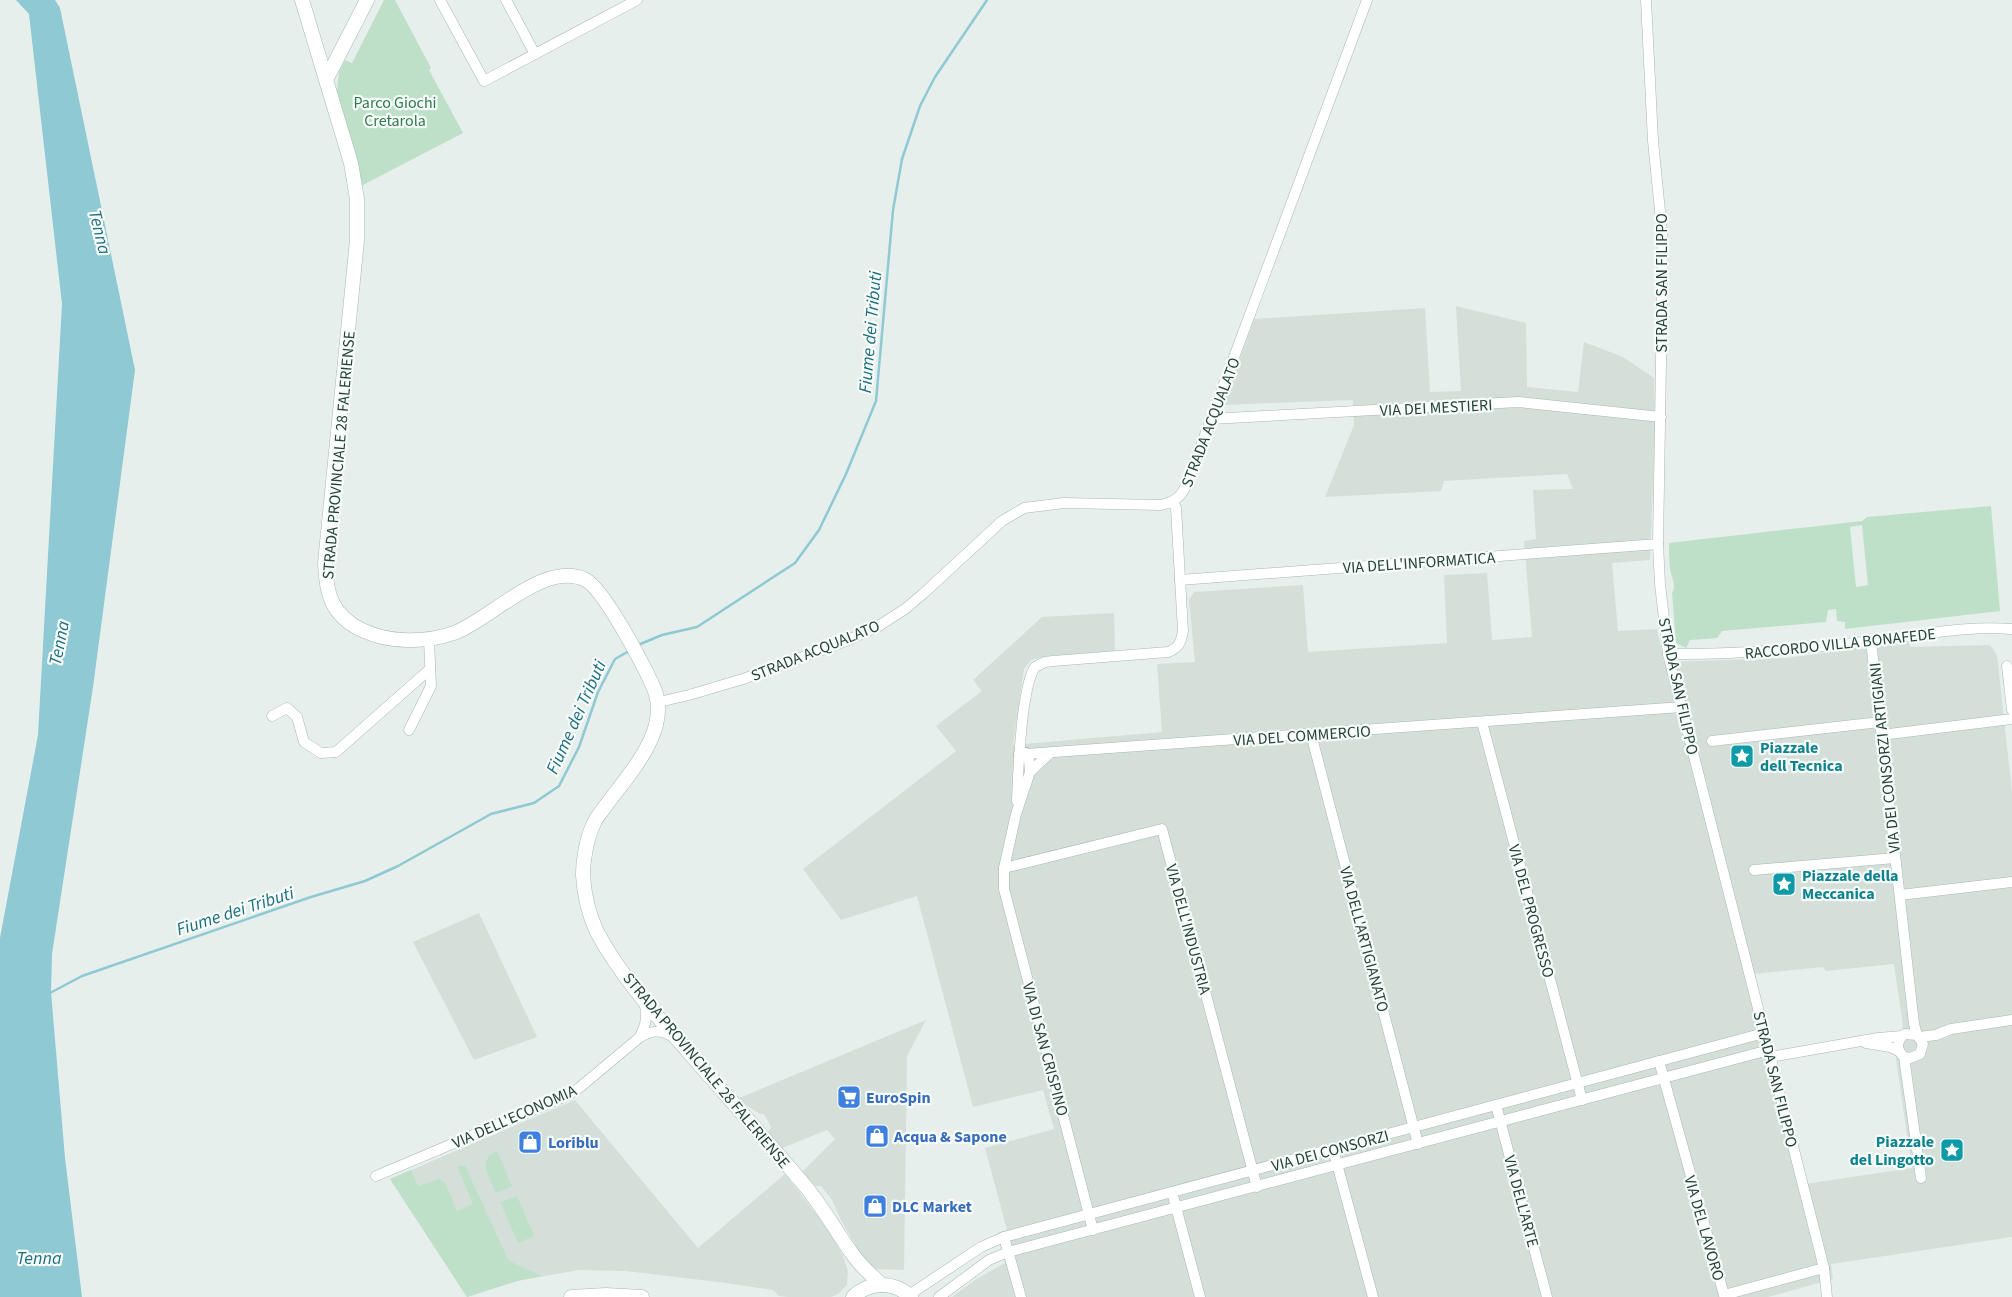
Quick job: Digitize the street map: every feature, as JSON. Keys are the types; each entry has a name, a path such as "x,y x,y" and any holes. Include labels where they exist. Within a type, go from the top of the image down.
{"main road":[{"name":"STRADA PROVINCIALE 28 FALERIENSE","path":"302,0 351,163 356,199 357,240 326,553 326,584 334,608 350,625 368,633 398,639 429,640 457,632 543,580 562,576 584,580 598,590 655,688 659,702 657,720 648,747 593,823 586,850 583,873 587,901 595,929 642,999 817,1200 854,1258 882,1284"},
{"path":"327,78 368,0"},
{"path":"319,54 350,33"},
{"path":"319,54 332,58 339,53"},
{"name":"STRADA PROVINCIALE 28 FALERIENSE","path":"854,1258 858,1276 855,1295"},
{"path":"855,1295 869,1287 882,1284 892,1286 910,1296"},
{"path":"572,1297 606,1295 642,1297"}],"street":[{"path":"440,0 484,81 637,0"},
{"path":"506,0 535,54"},
{"name":"STRADA ACQUALATO","path":"659,702 743,679 846,641 877,627 924,592 1002,521 1024,508 1064,503 1143,506 1173,502 1181,496 1212,419 1367,0"},
{"name":"STRADA SAN FILIPPO","path":"1646,0 1653,141 1663,240 1658,544 1660,584 1668,654 1824,1268 1827,1297"},
{"name":"VIA DEI MESTIERI","path":"1212,419 1518,402 1661,417"},
{"path":"1004,868 1016,814 1028,684 1035,667 1045,662 1168,652 1174,650 1179,645 1183,631 1176,508 1173,502"},
{"name":"VIA DELL'INFORMATICA","path":"1180,580 1658,544"},
{"name":"RACCORDO VILLA BONAFEDE","path":"1668,654 1763,651 1871,642 1970,630 2012,629"},
{"path":"409,730 431,686 429,640"},
{"name":"VIA DEI CONSORZI ARTIGIANI","path":"1871,642 1900,895 1912,1033 1923,1044 1922,1049"},
{"path":"2007,666 2012,710"},
{"path":"272,716 287,708 297,718 304,742 321,754 336,752 430,669"},
{"name":"VIA DEL COMMERCIO","path":"1023,754 1682,707"},
{"path":"1881,735 2012,719"},
{"name":"VIA DEL PROGRESSO","path":"1482,722 1582,1100"},
{"path":"1712,741 1880,722"},
{"name":"VIA DELL'ARTIGIANATO","path":"1311,734 1418,1144"},
{"path":"1030,772 1050,753"},
{"path":"1016,814 1030,772 1029,760 1023,754"},
{"name":"VIA DELL'INDUSTRIA","path":"1004,868 1162,828 1257,1187"},
{"path":"1754,870 1895,858"},
{"name":"VIA DI SAN CRISPINO","path":"1004,868 1004,889 1094,1230"},
{"path":"1900,895 2012,882"},
{"path":"642,999 646,1010 648,1029"},
{"path":"648,1029 657,1020 655,1014"},
{"name":"VIA DEI CONSORZI","path":"939,1297 988,1260 1008,1252 1664,1078 1770,1054 1912,1033 1936,1035 1951,1029 2012,1020"},
{"path":"648,1029 662,1031 676,1037"},
{"name":"VIA DELL'ECONOMIA","path":"376,1176 566,1096 579,1088 648,1029"},
{"name":"VIA DEI CONSORZI","path":"910,1296 981,1247 1004,1237 1764,1033"},
{"name":"VIA DEI CONSORZI ARTIGIANI","path":"1912,1033 1899,1041 1905,1058 1921,1178"},
{"path":"1858,1042 1884,1046 1905,1058 1920,1054 1922,1049 1936,1035"},
{"name":"VIA DEL LAVORO","path":"1659,1061 1724,1294 1824,1268"},
{"name":"VIA DELL'ARTE","path":"1496,1105 1547,1297"},
{"path":"1333,1149 1373,1297"},
{"path":"1172,1192 1200,1297"},
{"path":"1004,1237 1021,1297"}],"shaded area":[{"path":"1456,306 1526,323 1527,387 1578,392 1584,342 1623,357 1654,378 1655,432 1650,560 1612,563 1618,631 1657,629 1664,662 1786,658 1909,642 1910,647 1990,645 1997,655 2012,792 2012,1237 1831,1264 1833,1279 1768,1297 952,1297 975,1280 1005,1263 997,1233 1007,1230 985,1148 1054,1129 1043,1090 973,1107 917,896 841,920 803,869 956,751 936,726 982,691 973,680 1042,617 1114,613 1115,652 1042,657 1031,660 1024,669 1013,745 1162,732 1157,664 1195,662 1189,600 1194,592 1303,585 1308,652 1447,643 1444,575 1487,573 1492,640 1532,637 1524,541 1536,539 1533,490 1573,489 1567,474 1444,481 1441,491 1325,497 1354,425 1353,400 1223,405 1254,319 1425,308 1430,392 1461,391","holes":["1894,964 1903,1026 1896,1060 1912,1168 1798,1185 1744,975 1823,967 1826,971"]},
{"path":"479,913 537,1037 474,1060 413,942"},
{"path":"926,1020 907,1056 904,1270 874,1269 860,1253 832,1200 821,1186 815,1186 802,1172 835,1139 827,1130 782,1148 768,1133 771,1127 764,1114 760,1114 737,1099"},
{"path":"575,1100 698,1248 785,1174 827,1228 843,1256 848,1271 847,1285 838,1294 831,1297 788,1297 779,1296 773,1290 726,1283 626,1271 579,1270 517,1281 467,1297 390,1179"}],"green space":[{"name":"Parco Giochi Cretarola","path":"384,0 395,0 431,68 429,70 463,133 361,186 352,143 337,91 339,72 345,60 352,63"},
{"path":"1991,506 2000,611 1845,629 1845,622 1837,621 1836,609 1828,610 1826,622 1722,631 1717,638 1690,640 1686,648 1676,643 1672,593 1674,584 1670,569 1669,543 1862,521 1867,517","holes":["1862,525 1868,585 1856,587 1850,527"]},
{"path":"497,1151 512,1186 496,1193 486,1170 486,1164 491,1155"},
{"path":"457,1166 465,1166 509,1261 541,1276 517,1281 467,1297 390,1179 411,1170 418,1186 439,1179 445,1183 457,1211 473,1204"},
{"path":"517,1196 534,1236 518,1243 500,1202"}],"water":[{"name":"Tenna","path":"16,0 55,0 60,8 135,370 93,687 52,954 51,992 65,1158 82,1297 0,1297 0,938 38,735 62,304 29,14"}],"waterway":[{"name":"Fiume dei Tributi","path":"638,645 662,635 697,627 795,563 819,530 846,474 876,401 893,210 902,159 920,106 935,77 987,0"},
{"name":"Fiume dei Tributi","path":"50,993 82,976 311,897 365,881 398,866 491,814 534,803 559,786 579,747 598,692 615,659 629,651"}],"place":[{"name":"Piazzale dell Tecnica","path":"1742,756"},
{"name":"Piazzale della Meccanica","path":"1784,884"},
{"name":"EuroSpin","path":"849,1097"},
{"name":"Acqua & Sapone","path":"877,1136"},
{"name":"Loriblu","path":"530,1142"},
{"name":"Piazzale del Lingotto","path":"1952,1150"},
{"name":"DLC Market","path":"875,1206"}]}
